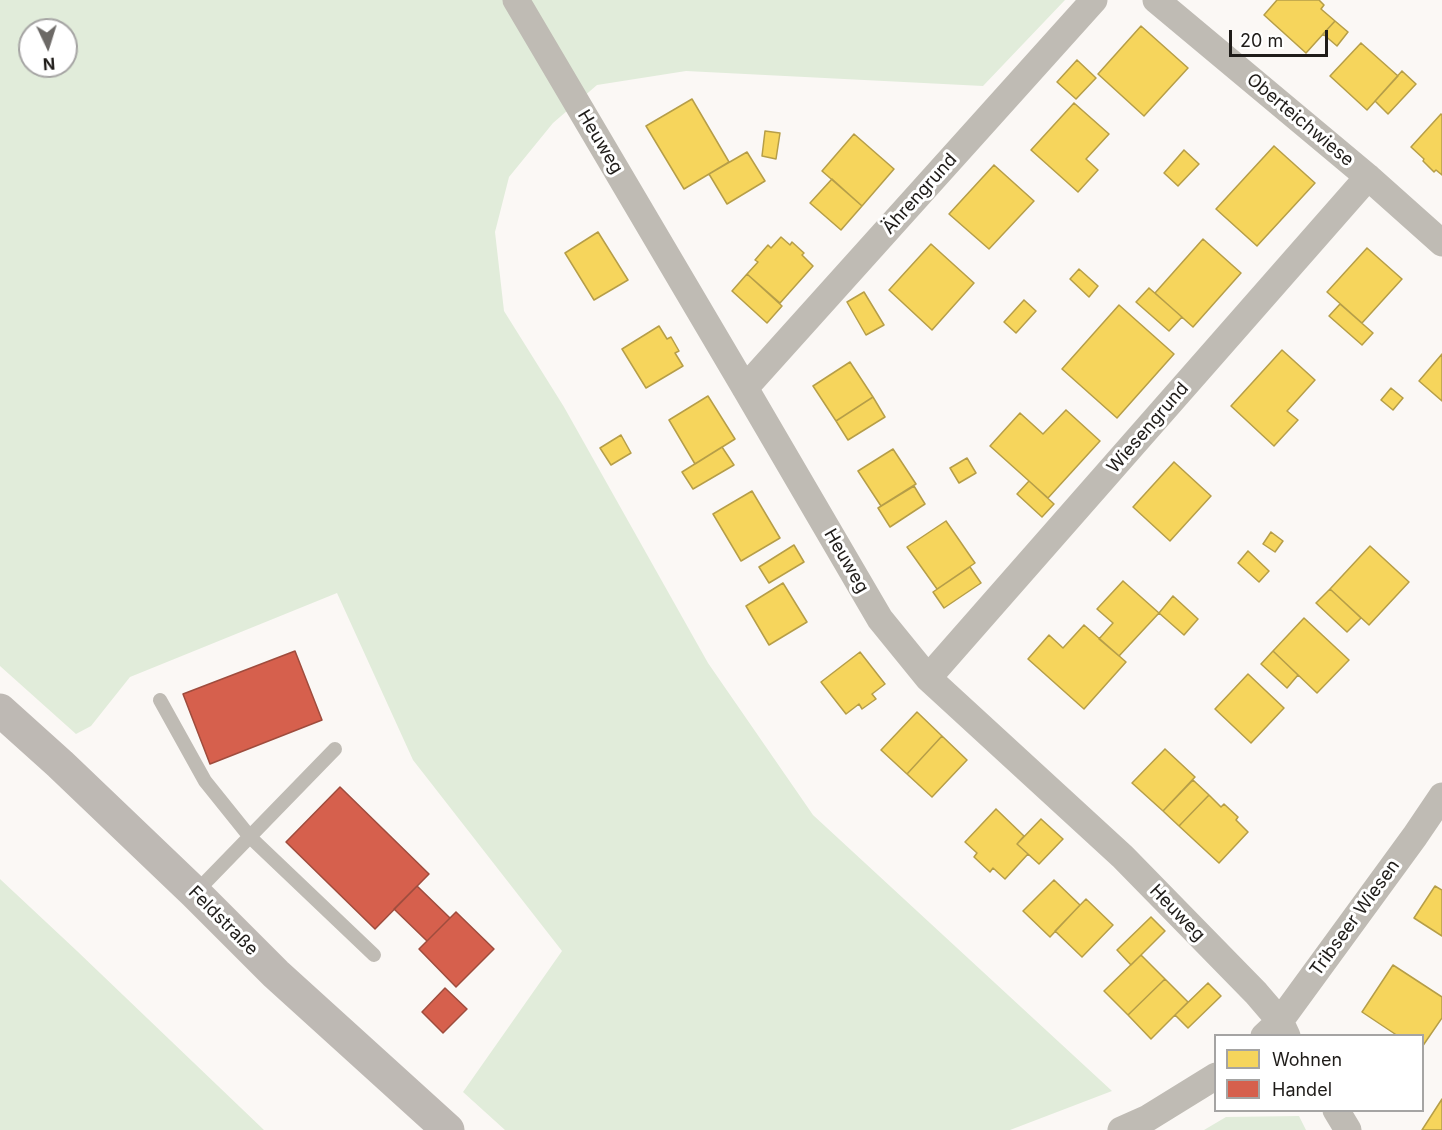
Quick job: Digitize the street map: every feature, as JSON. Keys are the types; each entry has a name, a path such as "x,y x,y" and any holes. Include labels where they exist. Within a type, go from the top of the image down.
{"main road":[{"name":"Feldstraße","path":"0,710 195,893 276,974 448,1130"}],"street":[{"name":"Heuweg","path":"516,0 746,388 880,620 928,678 1123,857 1256,993 1277,1031"},
{"name":"Ährengrund","path":"746,388 1094,0"},
{"name":"Oberteichwiese","path":"1156,0 1368,177 1442,243"},
{"name":"Wiesengrund","path":"928,678 1368,177"},
{"name":"Tribseer Wiesen","path":"1277,1031 1442,796"},
{"path":"1121,1130 1148,1118 1214,1077"},
{"path":"1337,1112 1348,1130"}],"lane":[{"path":"160,700 205,781 250,837 374,955"},
{"path":"195,893 335,748"}],"green space":[{"path":"0,0 1065,0 983,86 686,71 597,85 553,123 509,177 495,232 504,311 564,407 708,663 813,815 1112,1091 1010,1130 505,1130 463,1092 562,951 413,760 337,593 130,677 91,726 76,734 0,666"},
{"path":"0,879 77,951 264,1130 0,1130"},
{"path":"1299,1116 1306,1130 1204,1130 1226,1117"}],"building: Wohnen":[{"path":"1277,0 1319,0 1324,5 1321,9 1335,21 1306,53 1264,15"},
{"path":"1335,21 1348,32 1337,46 1323,34"},
{"path":"1141,26 1188,68 1144,116 1098,74"},
{"path":"1361,43 1398,76 1367,110 1330,76"},
{"path":"1077,60 1096,78 1076,99 1057,82"},
{"path":"1402,71 1416,84 1388,114 1375,101"},
{"path":"692,99 729,162 684,189 646,126"},
{"path":"1074,103 1109,134 1086,159 1098,170 1078,192 1031,150"},
{"path":"1441,114 1442,175 1436,170 1434,172 1411,147"},
{"path":"765,131 780,133 776,159 762,156"},
{"path":"854,134 894,169 862,206 822,171"},
{"path":"1274,146 1315,183 1257,246 1216,209"},
{"path":"1184,150 1199,164 1178,186 1164,173"},
{"path":"747,152 765,181 727,204 709,174"},
{"path":"994,165 1034,201 989,249 949,214"},
{"path":"832,179 862,206 841,230 810,203"},
{"path":"598,232 628,280 594,300 565,253"},
{"path":"781,237 790,245 792,242 813,266 780,303 747,274 758,262 755,260 768,245 771,248"},
{"path":"1203,239 1241,273 1193,327 1155,293"},
{"path":"931,244 974,283 932,330 889,290"},
{"path":"1367,248 1402,279 1362,323 1327,292"},
{"path":"1079,269 1098,286 1089,297 1070,279"},
{"path":"747,274 782,306 767,323 732,291"},
{"path":"1149,288 1182,317 1169,331 1136,302"},
{"path":"864,292 884,325 866,335 847,302"},
{"path":"1024,300 1036,311 1016,333 1004,322"},
{"path":"1340,304 1373,333 1362,345 1329,316"},
{"path":"1119,305 1174,354 1117,418 1062,369"},
{"path":"659,326 667,339 671,337 679,351 675,353 683,366 646,388 622,349"},
{"path":"1282,350 1315,380 1287,411 1298,420 1274,446 1231,406"},
{"path":"1442,354 1442,401 1419,381"},
{"path":"850,362 873,397 836,421 813,386"},
{"path":"1391,388 1403,398 1393,410 1381,400"},
{"path":"708,396 735,439 695,464 669,420"},
{"path":"873,397 885,417 848,440 836,421"},
{"path":"1066,410 1100,441 1048,498 990,446 1020,413 1043,434"},
{"path":"621,435 631,453 611,465 600,448"},
{"path":"722,447 734,465 693,489 682,472"},
{"path":"893,449 916,484 881,506 858,471"},
{"path":"967,458 976,473 959,483 950,468"},
{"path":"1174,462 1211,496 1170,541 1133,507"},
{"path":"1029,481 1054,504 1042,517 1017,494"},
{"path":"914,486 925,504 890,527 878,508"},
{"path":"752,491 780,538 741,561 713,514"},
{"path":"946,521 975,563 937,589 907,547"},
{"path":"1271,532 1283,541 1275,552 1263,544"},
{"path":"794,545 804,562 769,583 759,567"},
{"path":"1370,546 1409,582 1369,625 1330,589"},
{"path":"1248,551 1269,571 1259,582 1238,563"},
{"path":"970,567 981,583 944,608 933,592"},
{"path":"1123,581 1159,613 1119,656 1099,639 1113,623 1097,609"},
{"path":"783,583 807,622 769,645 746,606"},
{"path":"1330,589 1361,618 1347,632 1316,603"},
{"path":"1173,596 1198,619 1184,635 1159,613"},
{"path":"1304,618 1349,660 1317,693 1273,651"},
{"path":"1084,625 1126,662 1084,709 1028,659 1049,635 1063,648"},
{"path":"1273,651 1298,675 1287,688 1261,664"},
{"path":"860,652 885,684 872,694 876,699 862,709 859,704 846,714 821,682"},
{"path":"1248,674 1284,708 1251,743 1215,709"},
{"path":"917,712 942,736 907,774 881,750"},
{"path":"942,736 967,760 932,797 907,774"},
{"path":"1165,749 1195,777 1163,811 1132,783"},
{"path":"1193,780 1209,795 1179,826 1163,811"},
{"path":"1209,795 1221,807 1224,804 1238,817 1236,820 1248,832 1219,863 1179,826"},
{"path":"996,809 1024,836 1017,844 1028,854 1005,879 993,868 990,872 974,857 977,853 965,842"},
{"path":"1041,819 1063,839 1039,864 1017,844"},
{"path":"1054,880 1080,905 1050,937 1023,911"},
{"path":"1435,886 1442,890 1442,936 1414,918"},
{"path":"1086,899 1113,925 1082,957 1055,931"},
{"path":"1151,917 1165,931 1131,965 1117,950"},
{"path":"1141,955 1165,979 1128,1015 1104,991"},
{"path":"1393,965 1442,997 1442,1018 1424,1044 1424,1034 1395,1034 1362,1012"},
{"path":"1165,979 1188,1002 1151,1039 1128,1015"},
{"path":"1208,983 1221,996 1188,1028 1175,1015"},
{"path":"1442,1099 1442,1130 1422,1130"}],"building: Handel":[{"path":"295,651 322,720 210,764 183,694"},
{"path":"340,787 429,874 375,929 286,842"},
{"path":"417,886 450,918 427,941 394,909"},
{"path":"456,912 494,949 456,987 419,949"},
{"path":"445,988 467,1009 443,1033 422,1012"}]}
